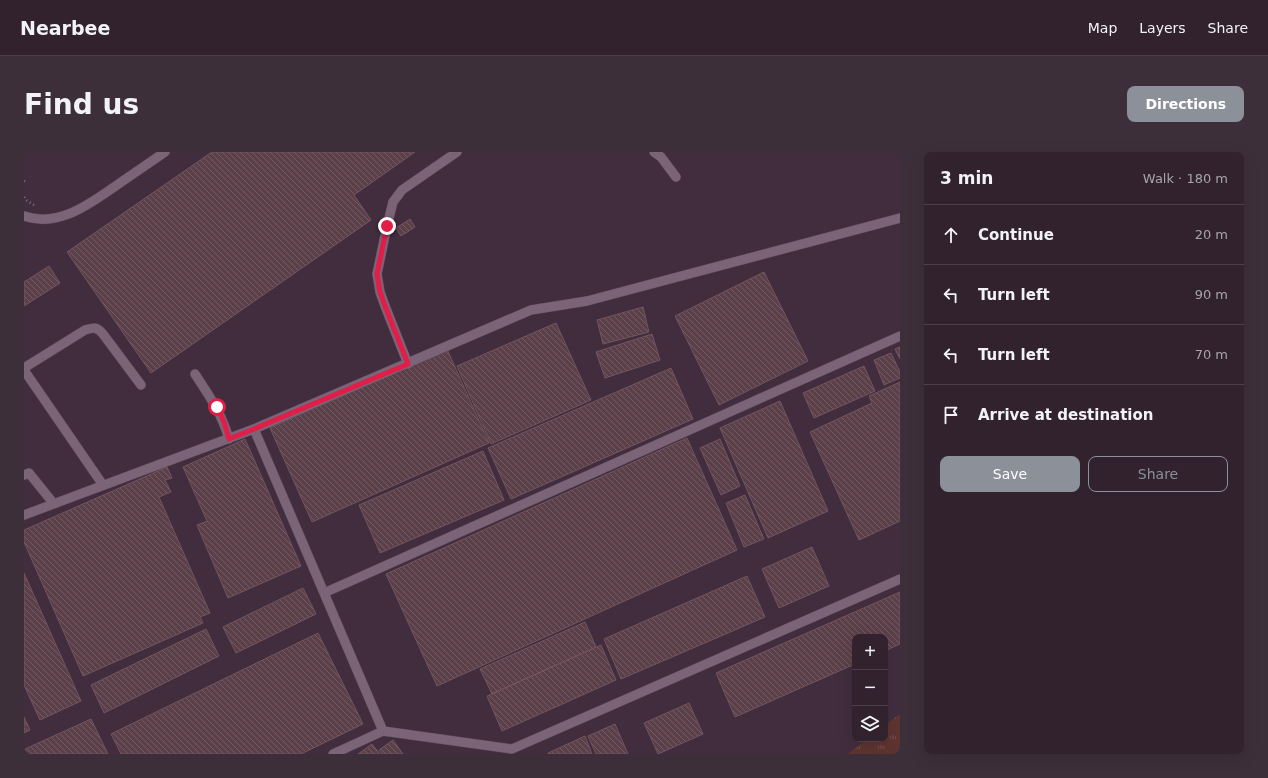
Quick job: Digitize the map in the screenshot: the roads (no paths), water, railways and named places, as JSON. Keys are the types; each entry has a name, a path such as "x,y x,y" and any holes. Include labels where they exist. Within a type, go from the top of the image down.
{"lane":[{"path":"24,216 33,219 45,220 64,216 86,206 165,152"},
{"path":"408,364 380,292 377,274 387,226 393,202 402,190 457,152"},
{"path":"654,152 661,157 676,178"},
{"path":"24,515 254,429 531,310 587,301 900,218"},
{"path":"103,485 24,369 85,330 93,327 98,329 103,334 141,385"},
{"path":"324,593 900,336"},
{"path":"195,374 217,407 224,422 229,439"},
{"path":"254,429 383,731"},
{"path":"24,475 29,473 54,504"},
{"path":"333,754 383,731 512,750 900,579"}]}
